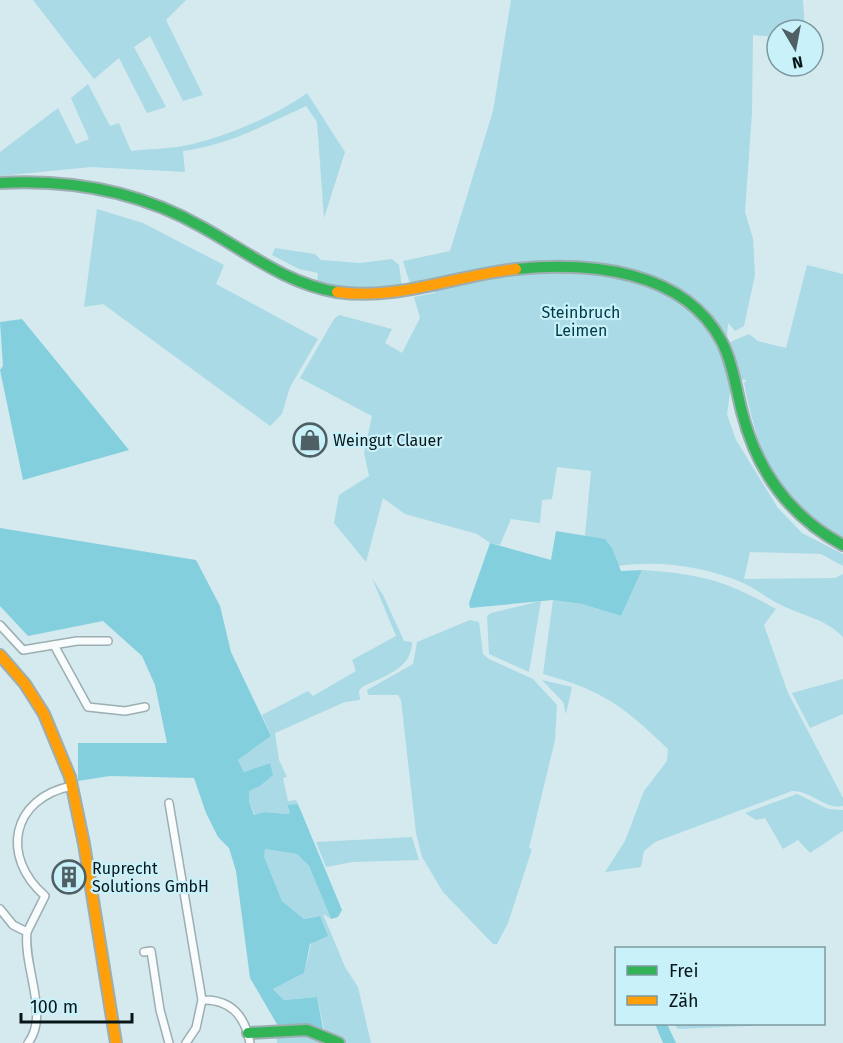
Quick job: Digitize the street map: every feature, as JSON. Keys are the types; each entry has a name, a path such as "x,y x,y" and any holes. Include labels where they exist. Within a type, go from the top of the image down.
{"main road":[{"path":"0,183 43,181 78,184 137,197 193,221 281,276 336,293 390,294 495,272 546,267 596,270 654,283 675,292 697,309 722,339 734,367 746,428 756,458 776,491 810,525 843,545"},
{"path":"0,655 41,705 59,741 71,782 116,1043"},
{"path":"249,1038 300,1030 324,1034 339,1043"}],"street":[{"path":"0,625 23,650 77,641 108,641"},
{"path":"54,645 88,707 118,708 125,711 145,707"},
{"path":"28,1043 38,1022 27,957 27,932 45,896 32,886 19,865 16,850 18,828 25,812 38,798 71,782"},
{"path":"169,803 202,1000 196,1028 186,1043"},
{"path":"0,909 13,925 27,932"},
{"path":"144,952 151,951 160,1011 169,1043"},
{"path":"202,1000 220,1001 234,1009 249,1038"}],"green space":[{"path":"33,0 186,0 166,20 203,95 183,101 150,36 134,47 166,107 147,113 119,58 94,79"},
{"name":"Steinbruch Leimen","path":"511,0 803,0 804,18 765,18 765,36 753,35 752,112 745,212 753,239 755,275 744,326 735,331 728,323 726,348 733,349 730,342 749,334 758,341 786,348 807,265 843,274 843,540 811,522 784,492 766,458 753,422 744,383 747,380 732,379 727,414 736,440 778,508 802,533 843,554 843,566 821,554 750,552 744,579 835,578 843,574 843,637 822,622 781,605 746,584 726,576 696,568 665,564 618,566 608,544 585,536 591,471 557,467 552,499 542,500 540,523 511,519 500,545 490,543 477,534 405,514 383,498 366,562 334,523 339,495 369,476 364,453 372,416 300,378 334,319 339,315 392,329 385,343 402,353 420,318 414,297 435,293 440,279 411,287 403,261 450,251 493,111"},
{"path":"88,84 110,126 119,123 131,151 183,146 214,138 264,118 307,93 345,152 324,218 317,122 306,106 231,139 183,151 185,172 91,167 0,176 0,152 58,108 76,144 89,139 71,98"},
{"path":"97,209 143,223 224,265 216,284 318,339 290,387 282,414 270,426 103,304 84,307"},
{"path":"275,248 315,254 321,260 360,263 392,259 399,265 402,288 347,289 317,282 318,273 299,269 272,255"},
{"path":"642,570 712,580 742,591 776,609 764,625 788,693 843,798 843,806 830,805 805,793 792,791 655,842 644,851 641,867 605,872 625,841 644,791 667,761 668,749 612,702 582,687 543,674 553,600 582,604 621,616"},
{"path":"372,578 383,595 404,641 412,642 411,651 402,665 362,687 359,691 360,700 345,702 275,733 279,760 287,777 283,778 288,801 296,800 298,804 287,806 290,813 287,814 264,812 255,815 249,802 249,790 260,786 270,763 244,772 238,760 271,736 262,715 308,691 313,696 356,671 352,660 396,636"},
{"path":"541,601 529,672 489,654 487,616 491,613"},
{"path":"470,620 479,622 483,654 533,679 557,705 555,740 529,848 532,849 508,923 497,944 493,944 443,892 422,857 416,833 401,700 398,695 368,695 367,690 413,664 417,642"},
{"path":"843,679 843,714 810,728 792,693"},
{"path":"542,680 572,687 566,714 563,702"},
{"path":"797,794 828,809 843,810 843,831 810,853 798,840 783,849 765,818 756,820 745,813"},
{"path":"412,837 419,860 353,862 326,867 316,842"},
{"path":"265,849 297,854 309,866 331,919 323,914 345,967 358,987 371,1043 345,1043 324,1029 317,997 284,1000 273,989 304,973 318,916 304,919 282,901 263,857"},
{"path":"675,1025 771,1025 678,1029"},
{"path":"276,1035 316,1037 328,1043 277,1043"}],"shaded area":[{"path":"22,319 129,450 23,480 0,370 3,366 0,322"},
{"path":"0,528 196,560 220,606 231,652 271,736 238,760 244,772 270,763 273,775 260,786 249,791 249,802 254,815 264,812 287,814 290,813 287,805 298,804 342,910 338,917 331,919 309,866 297,854 265,849 264,857 282,901 304,919 320,916 328,936 310,944 304,973 273,989 284,1000 317,997 323,1029 278,1026 250,978 236,871 229,848 218,837 206,813 194,778 110,776 78,781 78,743 167,743 155,685 142,656 103,621 28,636 0,606"},
{"path":"556,531 605,539 612,548 621,571 642,570 621,616 582,604 553,600 470,608 469,603 490,543 551,560"},
{"path":"655,1025 667,1025 676,1043 663,1043"}],"traffic: fast":[{"path":"0,183 27,182 79,186 104,190 154,204 202,227 283,274 318,288 337,292"},
{"path":"516,269 573,267 603,270 659,285 684,299 705,318 726,350 748,433 766,472 791,506 824,533 843,545"},
{"path":"248,1033 307,1030 339,1043"}],"traffic: slow":[{"path":"337,292 382,293 516,269"},
{"path":"0,655 25,684 44,714 70,777 84,844 116,1043"}],"place":[{"name":"Weingut Clauer","path":"310,440"},
{"name":"Ruprecht Solutions GmbH","path":"69,877"}]}
